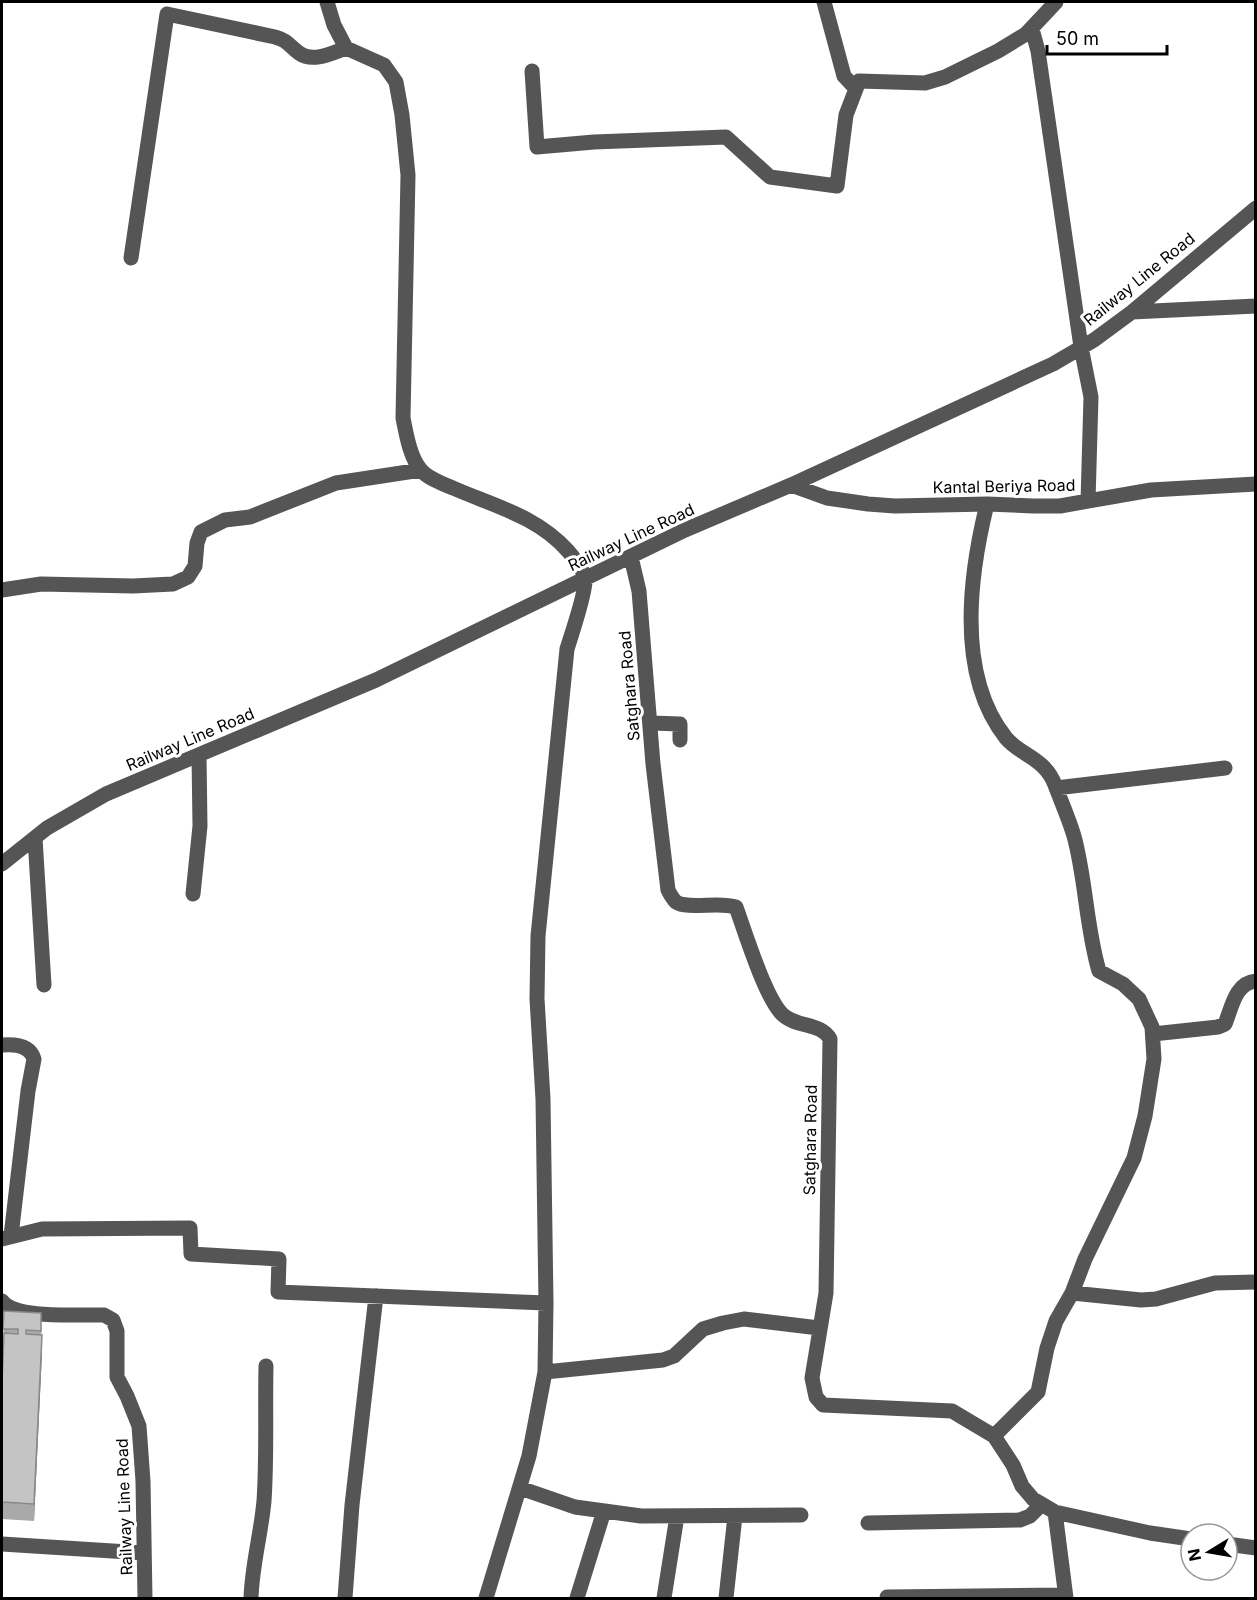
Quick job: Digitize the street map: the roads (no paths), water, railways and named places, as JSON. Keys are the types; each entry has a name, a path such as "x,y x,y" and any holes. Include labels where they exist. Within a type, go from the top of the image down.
{"street":[{"path":"327,2 334,25 346,48 384,64 396,82 408,175 403,418 411,450 421,470 445,484 507,508 537,524 558,540 574,558 585,578 567,649 538,936 537,999 543,1099 545,1372 529,1456 486,1599"},
{"path":"824,2 844,76 856,89"},
{"path":"532,71 537,147 594,142 726,137 770,177 837,186 846,115 859,81 925,83 945,77 998,51 1032,29 1056,2"},
{"path":"131,258 167,14 285,39 298,53 307,57 316,58 346,48"},
{"path":"1032,29 1038,51 1091,396 1088,501"},
{"name":"Railway Line Road","path":"2,864 73,812 106,794 376,680 685,530 792,485 1053,364 1132,312 1256,208"},
{"path":"1132,312 1256,306"},
{"path":"2,590 41,584 133,586 173,584 188,578 195,566 197,543 201,532 225,520 250,517 336,483 421,470"},
{"name":"Kantal Beriya Road","path":"792,485 827,498 868,504 1051,506 1151,490 1256,484"},
{"path":"987,504 976,548 971,606 976,670 987,708 1007,739 1037,760 1054,782 1074,836 1091,927 1093,950 1100,971 1123,984 1139,999 1152,1027 1154,1059 1145,1116 1134,1158 1053,1330 1038,1392 994,1436"},
{"name":"Satghara Road","path":"631,557 639,591 653,765 668,890 675,901 682,905 725,903 736,907 759,969 781,1013 792,1022 821,1029 830,1039 826,1293 812,1378 816,1397 823,1405 952,1411 994,1436 1013,1465 1022,1486 1033,1500 1048,1508"},
{"path":"651,723 680,724 680,740"},
{"path":"193,894 200,826 200,755"},
{"path":"1056,788 1225,768"},
{"path":"35,838 44,985"},
{"path":"1153,1034 1218,1027 1225,1024 1240,987 1246,982 1256,981"},
{"path":"2,1046 15,1044 33,1054 34,1059 6,1238 42,1228 190,1228 191,1254 279,1259 278,1292 546,1303"},
{"path":"1072,1293 1141,1300 1156,1299 1215,1282 1256,1282"},
{"path":"345,1599 352,1505 376,1296"},
{"name":"Railway Line Road","path":"2,1301 5,1305 21,1312 104,1315 113,1320 117,1331 117,1377 139,1426 143,1481 145,1599"},
{"path":"545,1372 663,1360 674,1356 703,1329 744,1318 819,1329"},
{"path":"251,1599 254,1558 264,1499 266,1366"},
{"path":"520,1488 575,1507 641,1516 801,1515"},
{"path":"887,1597 1066,1597 1048,1508"},
{"path":"868,1523 1020,1520 1048,1508 1150,1533 1179,1537"},
{"path":"577,1599 604,1511"},
{"path":"664,1599 677,1516"},
{"path":"726,1599 735,1516"},
{"path":"2,1544 144,1553"},
{"path":"1239,1546 1256,1548"}]}
